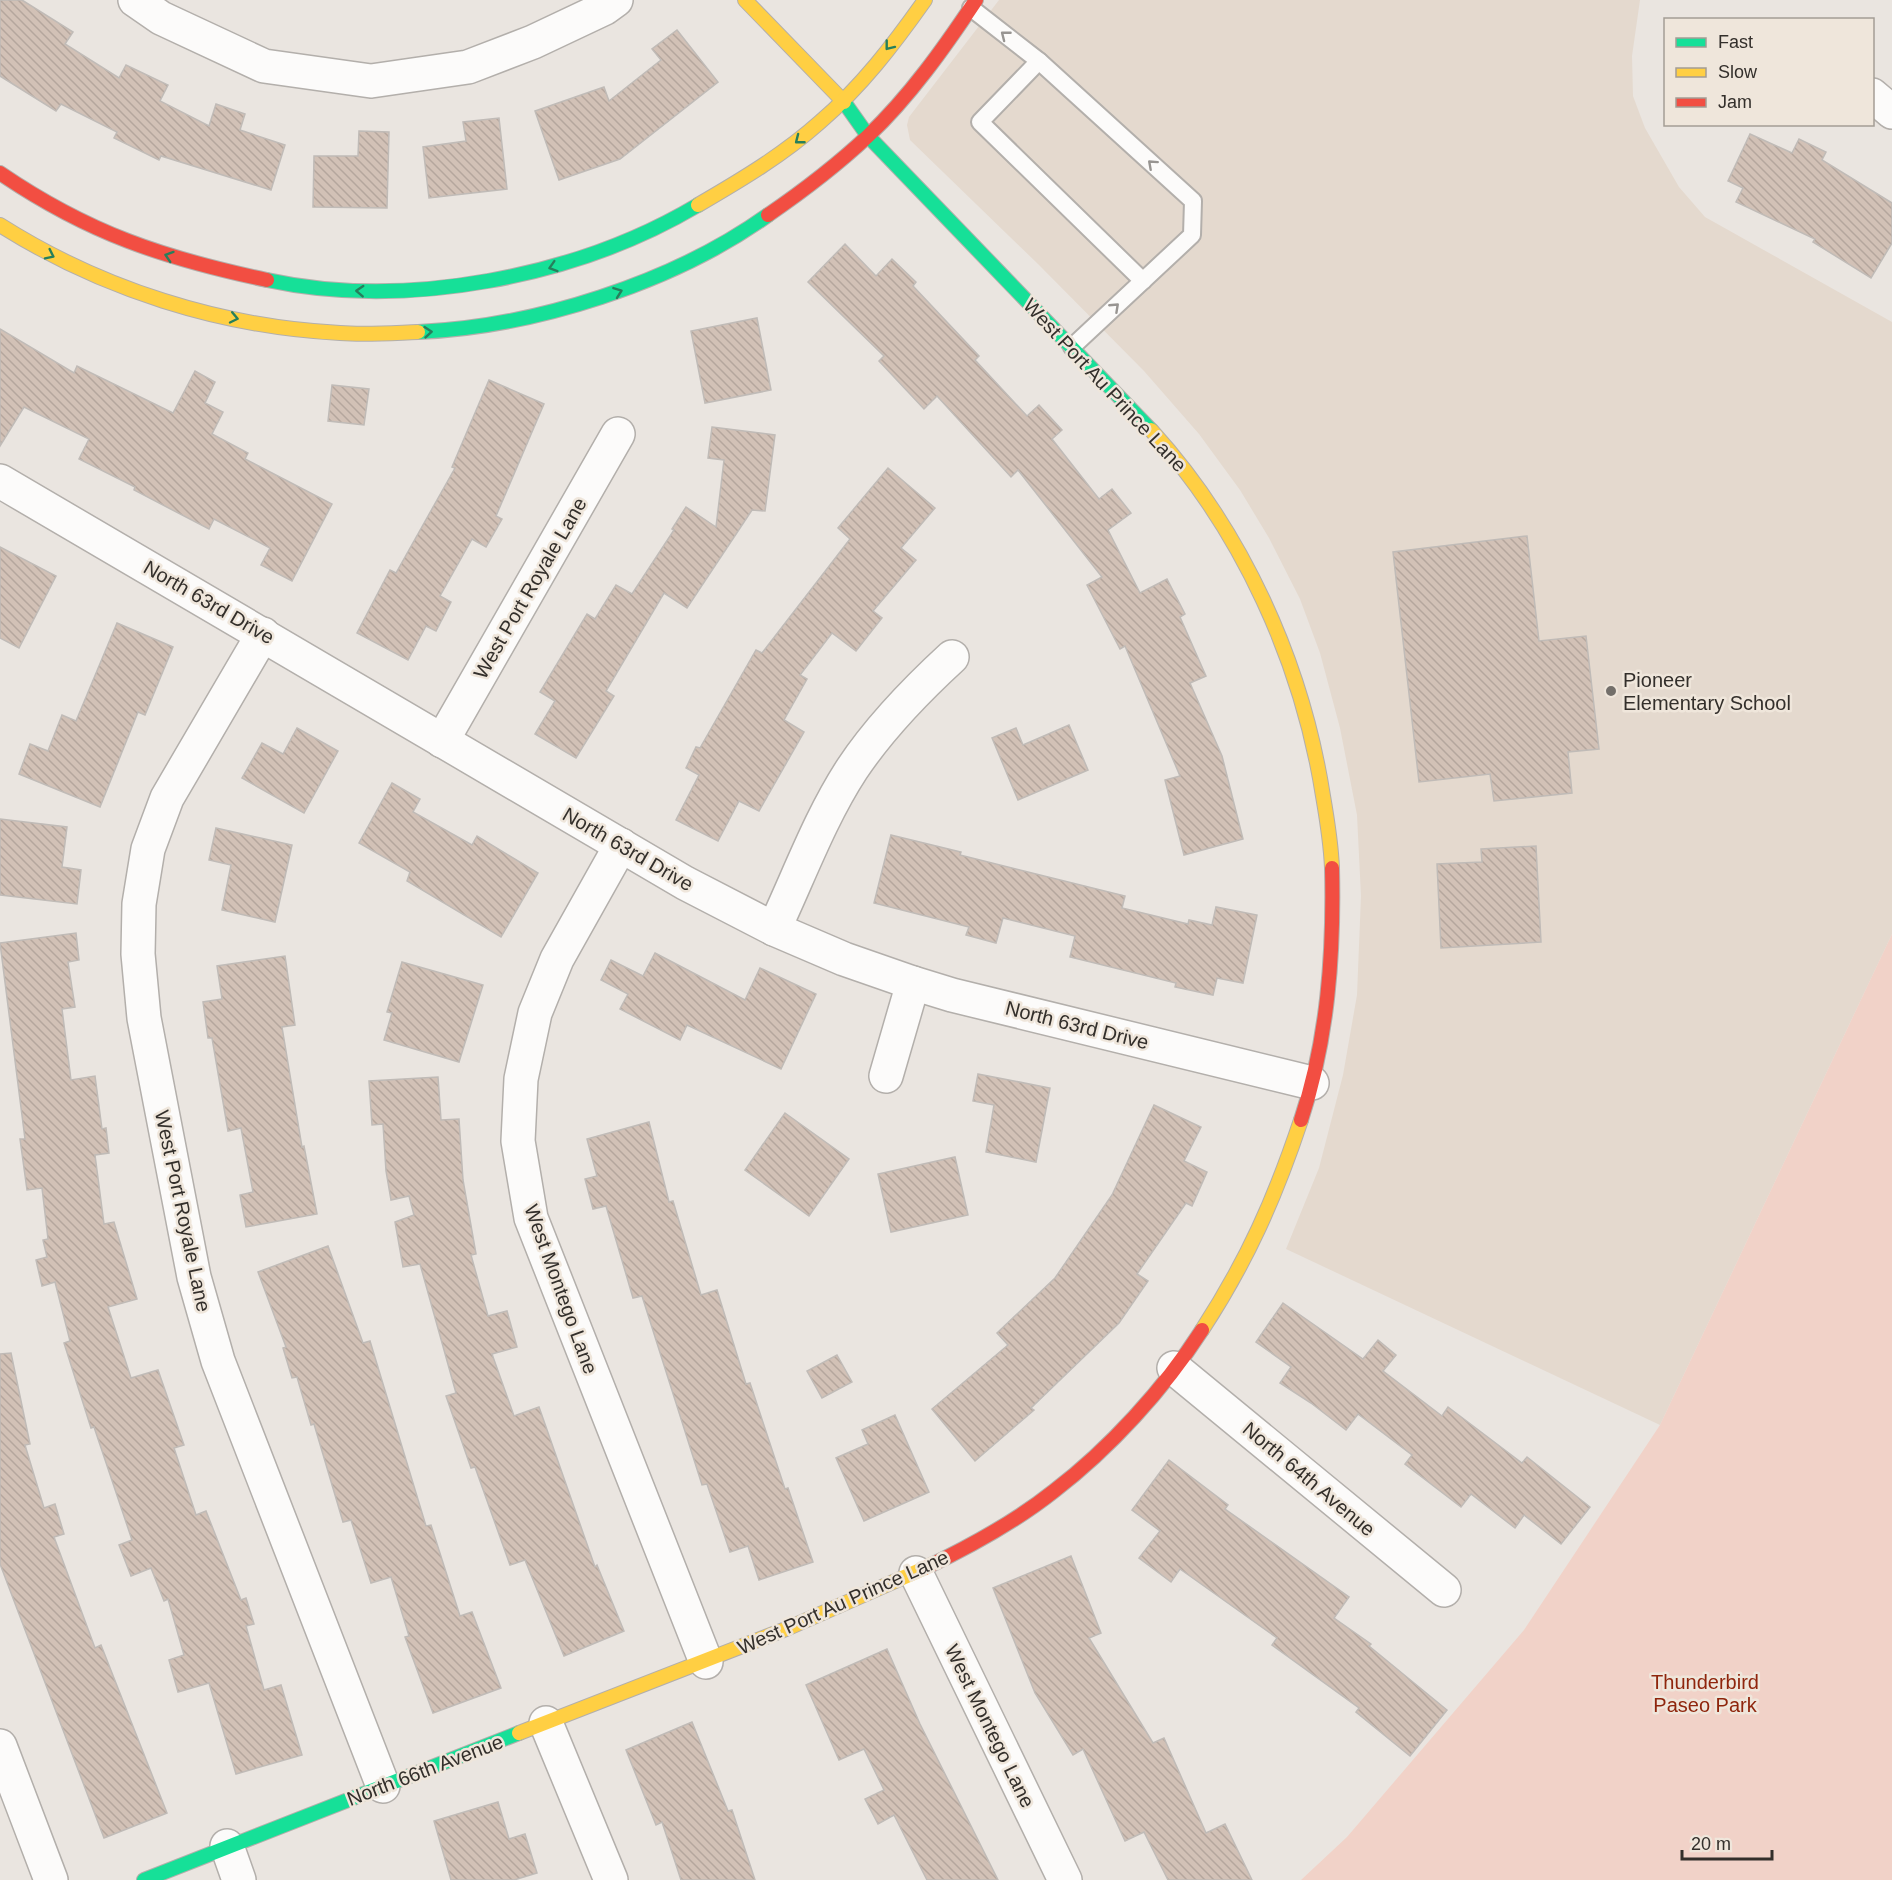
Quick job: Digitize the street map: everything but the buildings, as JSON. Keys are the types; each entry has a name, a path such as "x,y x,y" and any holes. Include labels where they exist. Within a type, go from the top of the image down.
{"street":[{"path":"135,0 161,18 264,66 371,81 468,67 533,42 605,8 616,0"},
{"name":"West Port Au Prince Lane","path":"706,1662 916,1573 997,1529 1059,1488 1117,1432 1174,1368 1202,1330 1259,1232 1300,1122 1312,1083 1324,1027 1333,939 1332,865 1312,737 1288,659 1252,580 1213,512 1178,460 868,136 843,101 745,0"},
{"path":"0,173 34,197 82,223 142,248 236,275 320,289 373,292 426,291 479,284 532,273 626,242 670,223 721,194 801,138 843,101 871,70 925,0"},
{"path":"0,225 30,245 127,289 224,316 268,325 358,334 417,333 468,328 546,313 615,294 672,271 728,241 787,203 868,136 903,101 941,54 969,3"},
{"path":"1874,97 1892,112"},
{"name":"West Port Royale Lane","path":"442,741 618,434"},
{"name":"North 63rd Drive","path":"0,481 621,845 725,905 774,929 844,959 952,995 1312,1083"},
{"name":"West Port Royale Lane","path":"263,634 167,798 148,849 139,904 138,954 144,1018 194,1277 218,1361 384,1786"},
{"path":"774,929 825,818 852,770 881,730 915,692 952,657"},
{"name":"West Montego Lane","path":"621,845 557,959 535,1013 521,1079 518,1141 531,1218 706,1662"},
{"path":"886,1076 913,983"},
{"name":"North 64th Avenue","path":"1174,1368 1444,1590"},
{"name":"West Montego Lane","path":"916,1573 1065,1880"},
{"name":"North 66th Avenue","path":"144,1880 226,1846 706,1662"},
{"path":"546,1723 611,1880"},
{"path":"0,1746 51,1880"},
{"path":"226,1846 239,1880"}],"lane":[{"path":"969,3 1039,61 1193,201 1192,235 1072,347"},
{"path":"1039,61 980,122 1143,280"}],"shaded area":[{"name":"Pioneer Elementary School","path":"999,0 1640,0 1632,56 1633,96 1645,128 1679,187 1705,217 1892,322 1892,934 1660,1425 1286,1249 1319,1168 1343,1075 1357,995 1361,896 1357,815 1340,728 1320,653 1300,599 1269,538 1240,490 1199,434 1144,371 910,140 907,125 909,117"}],"green space":[{"name":"Thunderbird Paseo Park","path":"1892,934 1892,1880 1301,1880 1347,1837 1524,1630 1660,1425"}],"traffic: fast":[{"path":"844,102 868,136 1151,430"},
{"path":"267,280 320,288 376,291 433,288 489,281 545,268 599,251 650,230 698,205"},
{"path":"418,332 508,321 555,311 601,297 646,281 690,261 768,215"},
{"path":"144,1880 519,1733"}],"traffic: slow":[{"path":"745,0 844,102"},
{"path":"698,205 776,156 835,109 876,64 925,0"},
{"path":"0,225 39,248 121,286 207,313 251,323 295,329 360,334 418,332"},
{"path":"1151,430 1184,469 1240,554 1283,648 1300,696 1313,746 1323,796 1332,868"},
{"path":"1202,1330 1233,1279 1259,1228 1301,1120"},
{"path":"519,1733 786,1629 925,1568"}],"traffic: jam":[{"path":"768,215 832,167 883,121 926,71 976,0"},
{"path":"0,173 64,212 128,241 229,272 267,280"},
{"path":"1301,1120 1318,1058 1327,996 1332,932 1332,868"},
{"path":"925,1568 975,1543 1008,1523 1075,1474 1115,1437 1153,1396 1202,1330"}],"place":[{"name":"Pioneer Elementary School","path":"1611,691"}]}
